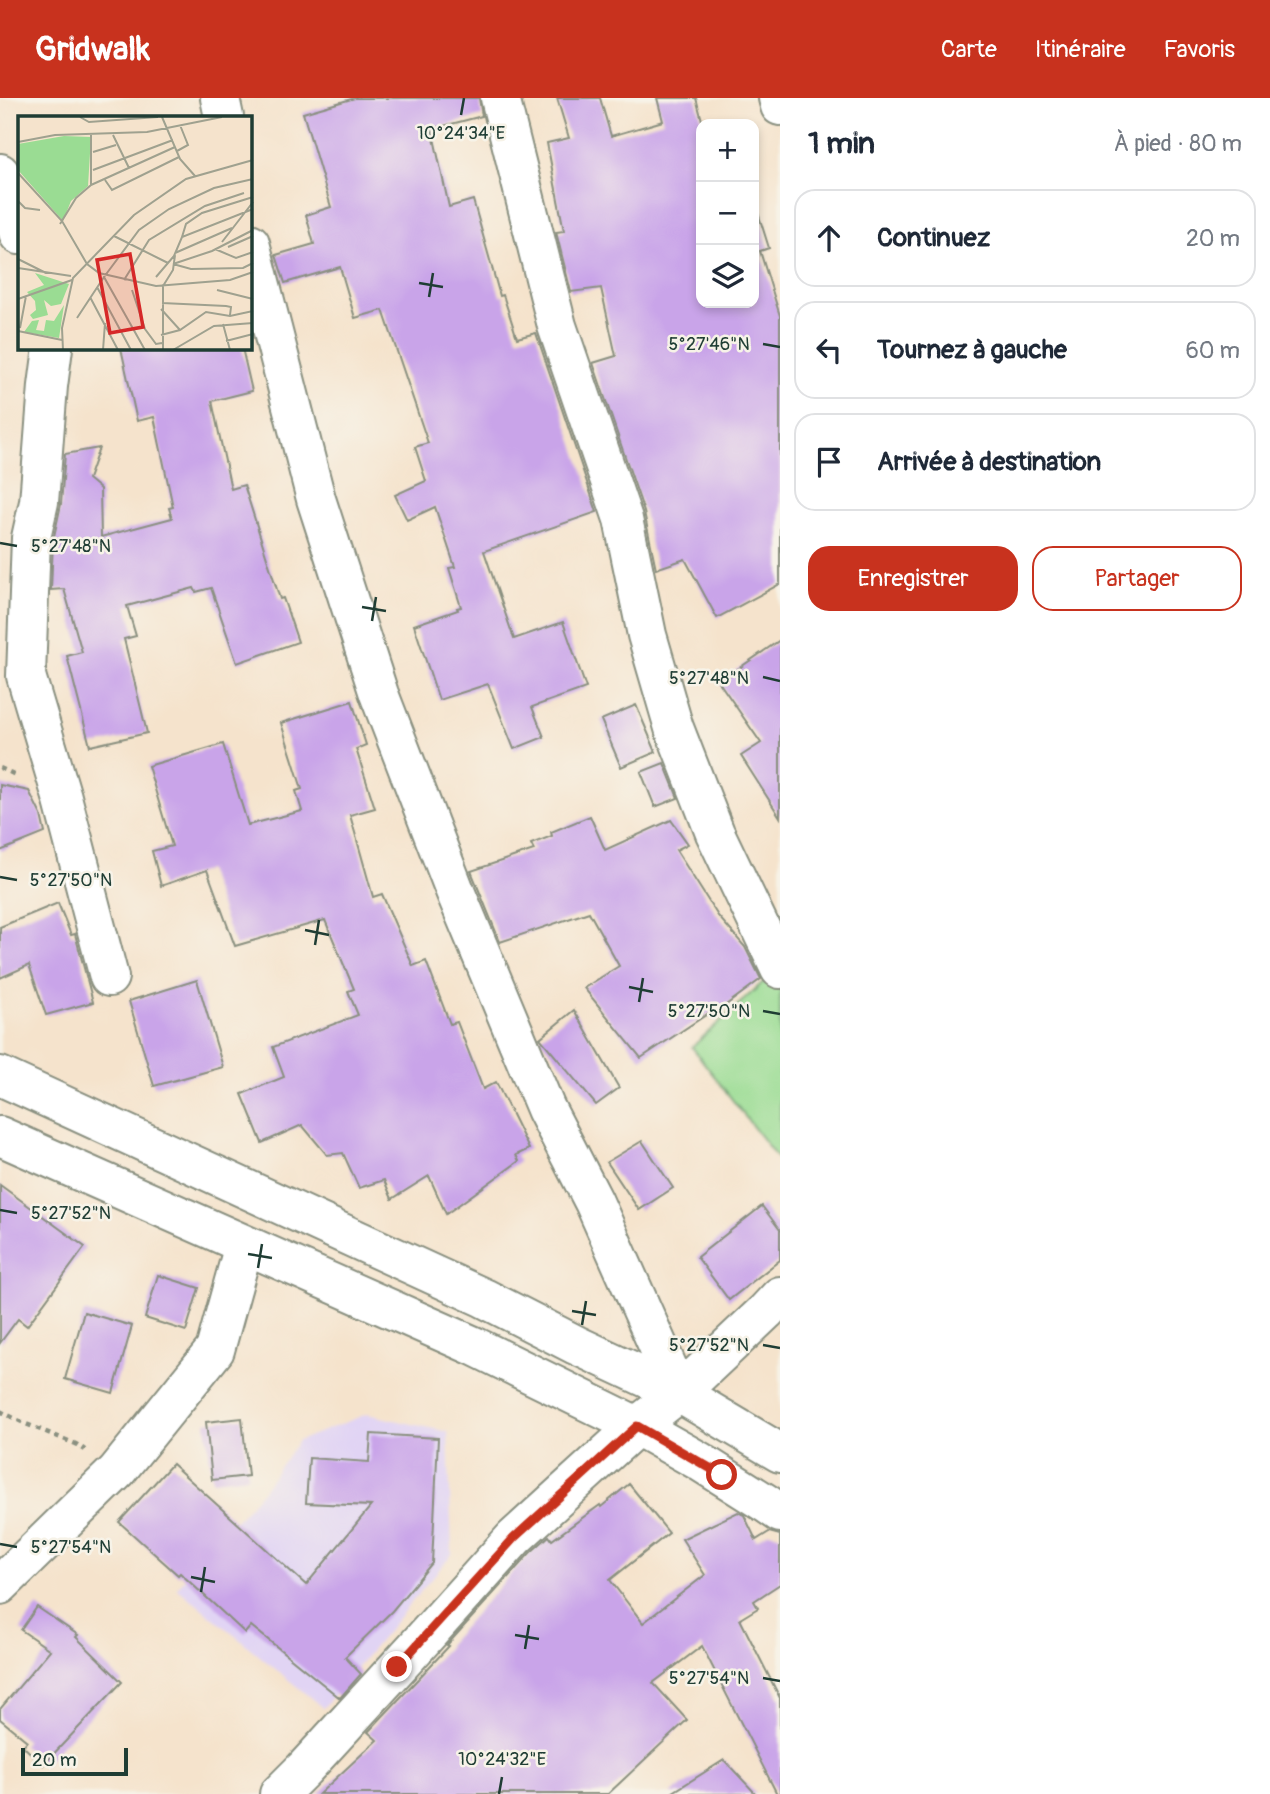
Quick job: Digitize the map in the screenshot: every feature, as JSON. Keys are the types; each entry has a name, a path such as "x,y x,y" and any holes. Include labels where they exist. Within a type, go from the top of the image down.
{"street":[{"path":"220,98 224,116"},
{"path":"500,98 557,326 623,519 647,635 674,728 715,833 780,969"},
{"path":"778,98 780,106"},
{"path":"0,173 18,232"},
{"path":"252,251 316,499 379,694 455,891 540,1097 594,1202 679,1393"},
{"path":"53,350 38,502 31,538 26,676 62,797 109,977"},
{"path":"0,1076 484,1298 679,1393 780,1453"},
{"path":"0,1136 474,1346 637,1426 699,1461 780,1513"},
{"path":"0,1585 117,1471 215,1350 244,1245"},
{"path":"279,1794 514,1538 637,1426 679,1393 780,1296"}],"path":[{"path":"0,1411 76,1444 117,1471"}],"shaded area":[{"path":"367,1414 448,1432 452,1554 323,1708 177,1588 263,1490 298,1441"}],"green space":[{"path":"772,974 780,983 780,1162 692,1047"}],"building":[{"path":"355,98 479,98 482,116 432,129 449,207 473,200 500,296 503,295 517,338 536,333 597,512 484,551 514,639 563,622 586,688 532,707 544,737 514,749 488,684 439,700 414,625 461,607 449,568 455,567 435,507 407,520 395,495 426,481 415,447 428,443 383,310 355,318 340,267 285,283 276,255 314,244 306,215 331,207 303,113"},
{"path":"557,98 600,98 611,136 663,121 657,98 696,98 702,119 696,119 696,308 759,308 759,216 769,248 760,251 780,316 780,584 717,618 685,559 656,569 644,512 593,363 616,356 601,288 571,292 556,232 564,231 547,143 569,138"},
{"path":"121,350 242,350 252,391 212,401 231,489 244,485 280,599 283,598 298,642 237,663 211,588 196,592 194,588 127,606 136,636 124,639 147,733 90,746 67,656 82,652 64,589 51,590 53,541 61,504 65,454 99,448 88,479 100,489 101,537 172,518 169,508 173,507 154,417 137,421"},
{"path":"780,640 780,817 741,756 761,743 719,682"},
{"path":"352,701 366,745 356,749 375,808 350,815 373,897 382,894 413,966 426,961 450,1024 457,1022 483,1089 496,1082 529,1149 516,1155 519,1161 446,1214 429,1176 392,1199 384,1180 359,1188 343,1153 327,1155 302,1125 262,1143 242,1094 284,1077 273,1047 358,1015 348,991 354,989 325,920 235,946 207,870 161,886 152,851 172,846 148,766 223,744 248,825 302,811 296,791 302,789 281,723"},
{"path":"636,705 656,752 621,767 601,720"},
{"path":"664,763 678,798 655,807 641,772"},
{"path":"0,785 29,791 41,815 45,833 0,851"},
{"path":"590,816 605,850 671,820 688,844 676,850 718,916 745,947 761,979 711,1016 709,1013 641,1058 584,988 619,966 589,912 500,942 471,871 534,850 531,844 552,836 551,832"},
{"path":"58,903 71,935 75,934 93,1002 46,1015 29,965 0,978 0,927"},
{"path":"197,980 223,1067 154,1086 129,1001"},
{"path":"574,1010 619,1088 596,1105 540,1038"},
{"path":"642,1141 673,1188 639,1210 607,1162"},
{"path":"0,1185 85,1247 27,1326 18,1319 0,1343"},
{"path":"762,1206 780,1230 780,1260 729,1300 697,1257"},
{"path":"158,1275 199,1288 186,1331 145,1318"},
{"path":"84,1312 132,1326 113,1393 65,1379"},
{"path":"242,1418 248,1476 212,1480 206,1422"},
{"path":"371,1434 438,1438 432,1563 392,1611 345,1657 361,1674 340,1698 251,1626 245,1633 119,1522 172,1464 306,1585 371,1506 306,1503 309,1458 369,1462"},
{"path":"629,1484 669,1533 610,1580 643,1623 705,1575 682,1539 738,1512 744,1515 756,1540 769,1532 780,1535 780,1584 754,1601 758,1608 740,1619 780,1698 780,1794 777,1794 702,1646 653,1683 687,1720 608,1794 319,1794 377,1740 368,1732 449,1646 447,1645 530,1553 549,1536 552,1540 600,1505 601,1507"},
{"path":"37,1607 78,1635 76,1637 122,1682 43,1765 23,1746 27,1741 0,1719 0,1709 50,1650 21,1630"},
{"path":"724,1760 756,1794 670,1794"}],"route":[{"path":"397,1667 514,1538 637,1426 722,1475"}]}
